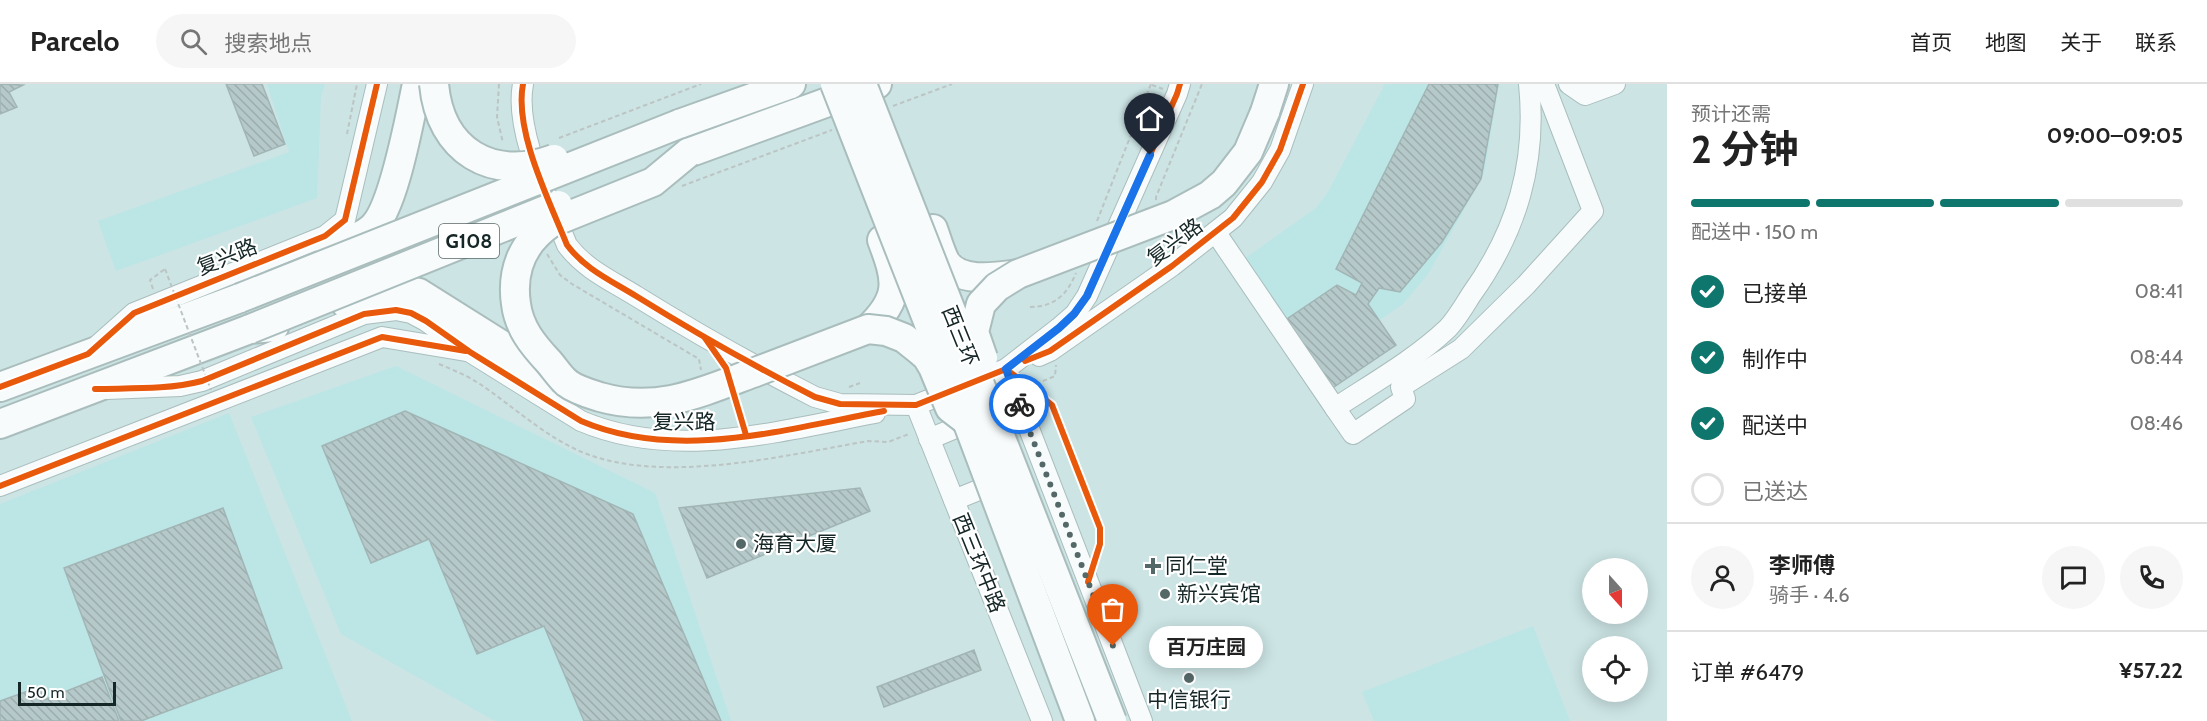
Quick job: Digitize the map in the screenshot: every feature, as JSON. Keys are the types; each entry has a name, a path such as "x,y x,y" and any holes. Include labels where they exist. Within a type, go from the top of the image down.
{"highway":[{"path":"240,298 276,272 374,227 383,213 392,188 417,84"},
{"path":"434,84 439,110 453,137 473,156 490,164 509,168 547,162 635,128 679,124"},
{"name":"复兴路","path":"0,387 240,298 679,124 790,84"},
{"name":"西三环","path":"835,84 888,186 978,416 1112,721"},
{"name":"西三环","path":"862,84 888,186"},
{"path":"250,329 294,325 381,291 396,288 408,290 429,298 546,374 594,395 629,403 673,401 701,393 868,329 881,317 889,303 895,284 894,273 872,213 888,186 925,210 946,263 955,270 969,276 985,278 1017,274 1173,215 1210,195 1231,176 1248,152 1264,98 1274,84"},
{"name":"复兴路","path":"0,424 250,329 688,153 881,97"},
{"path":"567,383 533,345 518,318 514,284 524,249 540,230 551,223 653,182 688,153"},
{"path":"868,329 886,331 904,338 927,357 950,408 978,416 994,386 976,338 974,326 981,304 987,295 1017,274"},
{"name":"西三环","path":"978,416 1080,721"}],"street":[{"name":"复兴路","path":"88,354 134,313 325,236 345,219 377,84"},
{"path":"523,84 522,121 528,146 567,245 582,263 656,308 815,398 840,404 916,405"},
{"path":"1142,721 1006,369 1059,328 1074,314 1087,296 1180,84"},
{"name":"复兴路","path":"95,389 171,387 202,381 364,314 396,310 411,313 426,321 470,352 581,421 600,429 667,441 710,440 916,405 1050,351 1216,234 1249,201 1271,166 1280,150 1303,84"},
{"path":"1335,408 1404,363 1448,327 1486,275 1517,210 1527,167 1531,104 1529,84"},
{"path":"1216,234 1353,434 1405,399 1401,387 1461,350 1526,285 1593,211 1544,84"},
{"path":"1569,84 1585,95 1615,84"},
{"name":"复兴路","path":"0,486 382,337 470,352"},
{"path":"930,439 1018,402"},
{"name":"西三环中路","path":"916,405 1042,721"},
{"path":"954,500 1042,464"}],"path":[{"path":"564,136 701,84"},
{"path":"881,97 952,84"},
{"path":"1096,222 1151,84"},
{"path":"1158,208 1156,197 1203,84"},
{"path":"679,187 841,126"},
{"path":"1030,307 1048,305 1064,296 1080,264"},
{"path":"158,303 150,280 165,269 210,390"},
{"path":"433,360 478,383 557,440 597,458 628,465 675,467 711,466 749,460"},
{"path":"1006,369 1036,393"},
{"path":"841,389 860,383"}],"shaded area":[{"path":"267,84 325,84 321,96 317,198 116,271 98,221 289,152"},
{"path":"1385,84 1499,84 1484,174 1428,274 1403,304 1309,368 1237,264 1316,208 1328,192"},
{"path":"396,366 655,493 731,721 495,721 341,634 251,417"},
{"path":"229,413 352,721 0,721 0,504"},
{"path":"1533,626 1570,721 1374,721 1362,692"}],"building":[{"path":"0,84 23,85 9,92 17,107 0,114"},
{"path":"226,84 262,84 285,144 254,156"},
{"path":"1429,84 1498,84 1481,179 1442,242 1400,292 1379,288 1368,304 1396,345 1331,389 1284,321 1337,285 1356,295 1362,283 1336,269"},
{"path":"405,411 633,514 721,721 584,721 544,626 477,654 429,539 371,563 322,446"},
{"name":"海育大厦","path":"860,488 870,511 707,578 679,508"},
{"path":"223,508 282,668 141,721 121,721 64,568"},
{"path":"974,650 981,670 884,707 877,687"},
{"path":"102,677 119,721 0,721 0,701 39,687 44,700"}],"cycle path":[{"path":"0,387 88,354 134,313 325,236 345,220 377,84"},
{"path":"523,84 522,103 528,144 567,245 582,261 607,279 702,336 815,397 840,404 916,405 1006,369 1075,314 1087,296 1180,84"},
{"path":"1025,361 1050,351 1172,266 1233,218 1262,182 1280,150 1303,84"},
{"path":"95,389 162,387 202,381 364,314 396,310 411,313 426,321 470,352 581,421 618,433 655,439 693,441 732,438 884,411"},
{"path":"0,486 382,337 466,351"},
{"path":"705,338 726,368 746,435"},
{"path":"1006,369 1052,405 1100,528 1100,544 1088,582"}],"way so far":[{"path":"1019,404 1113,646"}],"place":[{"name":"海育大厦","path":"741,544"},
{"name":"同仁堂","path":"1153,566"},
{"name":"新兴宾馆","path":"1165,594"},
{"name":"百万庄园","path":"1113,646"},
{"name":"中信银行","path":"1189,678"}],"route":[{"path":"1019,404 1006,369 1059,328 1074,314 1087,296 1150,155"}]}
